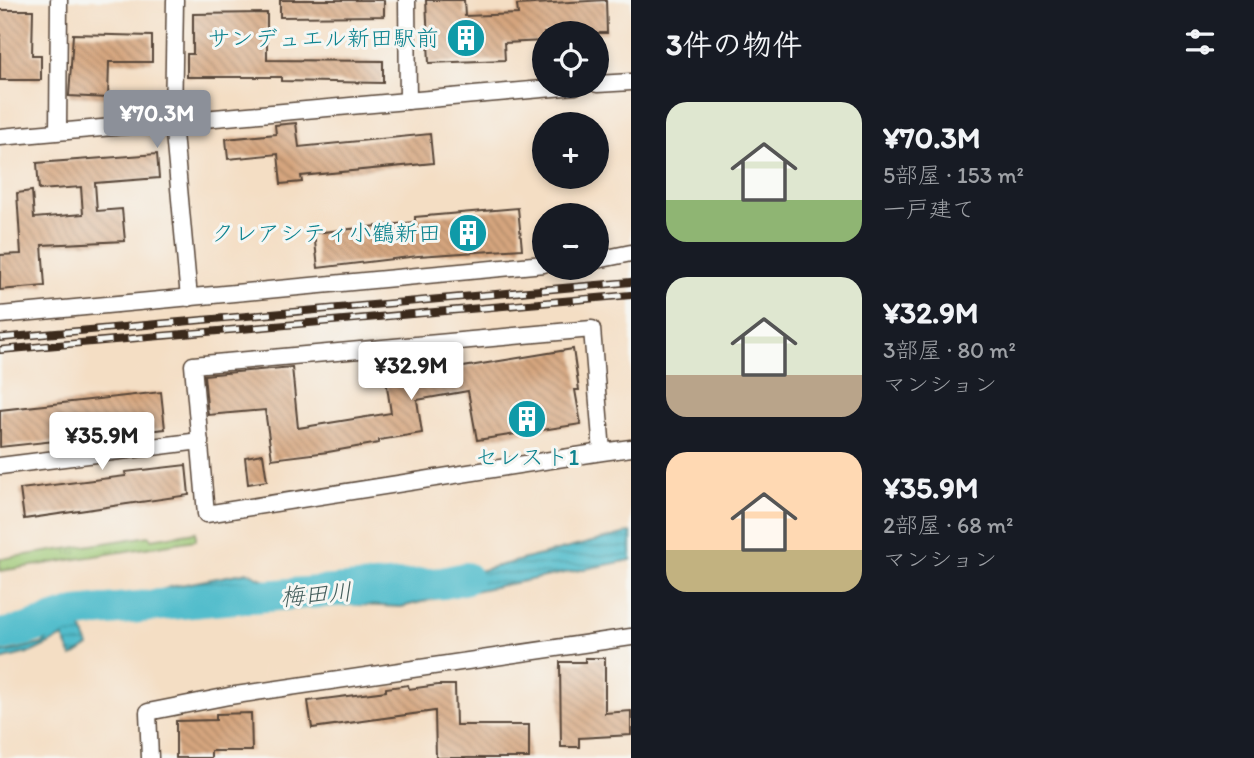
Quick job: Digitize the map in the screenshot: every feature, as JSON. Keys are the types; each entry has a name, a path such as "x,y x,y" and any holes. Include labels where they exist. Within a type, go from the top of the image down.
{"street":[{"path":"58,131 59,0"},
{"path":"175,0 173,122 188,298"},
{"path":"407,0 408,101"},
{"path":"609,83 631,82"},
{"path":"0,137 532,90"},
{"path":"609,258 631,253"},
{"path":"0,315 532,265"},
{"path":"602,452 592,329 193,365 206,514 631,448"},
{"path":"0,466 200,441"},
{"path":"150,758 148,712 229,696 631,636"}],"green space":[{"path":"196,532 196,540 0,571 0,559 149,536 151,539"}],"water":[{"path":"631,532 631,560 401,607 258,600 208,593 148,606 128,621 81,627 89,646 72,657 63,637 32,652 0,660 0,653 42,644 61,626 170,587 248,572 296,596 416,587"}],"building":[{"path":"280,0 384,0 384,16 280,17"},
{"name":"サンデュエル新田駅前","path":"426,0 464,0 465,16 518,14 517,5 606,0 607,21 532,21 532,42 504,43 505,60 429,63"},
{"path":"0,10 33,10 32,55 41,55 41,80 0,80"},
{"path":"267,13 267,60 383,61 383,83 281,81 281,77 187,77 187,54 193,54 193,14"},
{"path":"73,34 152,36 152,62 109,62 108,98 69,96"},
{"path":"296,123 299,147 430,134 433,163 301,176 302,182 281,184 278,154 228,159 226,139 276,134 275,125"},
{"path":"157,154 159,178 95,183 97,211 122,209 125,241 42,245 45,286 0,290 0,255 21,254 17,193 32,191 34,218 83,214 81,187 39,190 37,163"},
{"path":"518,208 522,249 418,256 318,268 314,233 415,222 415,217"},
{"path":"573,349 579,390 575,390 581,424 477,440 468,391 417,400 422,433 328,452 272,459 265,410 208,415 204,375 292,367 298,428 391,413 385,373 456,361 457,368"},
{"path":"161,392 165,429 0,447 0,410"},
{"path":"263,454 267,481 248,484 245,457"},
{"path":"186,465 189,495 24,519 20,489 126,476 125,472"},
{"path":"585,658 605,658 605,713 631,711 631,735 579,738 579,747 561,747 560,662 585,662"},
{"path":"408,685 409,689 455,685 456,725 529,725 529,758 436,758 435,711 312,728 308,701 386,691 386,688"},
{"path":"251,713 252,751 211,751 211,758 176,758 176,721 216,720 216,714"}],"waterway":[{"name":"梅田川","path":"0,635 25,630 76,613 443,583 466,578"}],"railway":[{"path":"0,338 631,282"},
{"path":"0,350 631,295"}],"place":[{"name":"サンデュエル新田駅前","path":"466,38"},
{"name":"クレアシティ小鶴新田","path":"468,233"},
{"name":"セレスト1","path":"527,419"}]}
